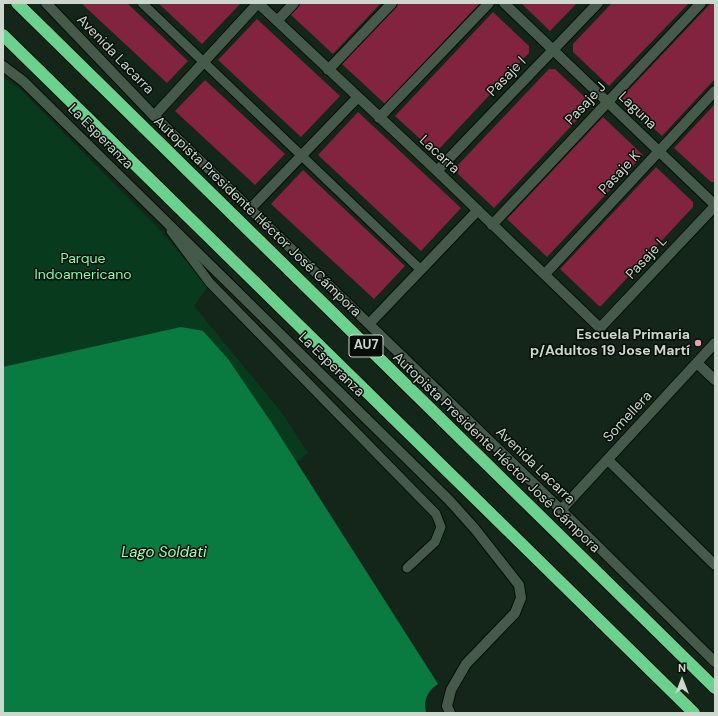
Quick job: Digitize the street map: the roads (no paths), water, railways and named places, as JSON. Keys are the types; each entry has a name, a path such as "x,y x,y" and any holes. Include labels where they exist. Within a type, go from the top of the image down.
{"highway":[{"name":"Autopista Presidente Héctor José Cámpora","path":"17,3 715,688"},
{"name":"AU7","path":"3,36 694,713"}],"street":[{"name":"Avenida Lacarra","path":"46,3 154,116 251,208 715,662"},
{"path":"154,116 258,3"},
{"name":"Lacarra","path":"258,3 357,98 437,171 600,328"},
{"path":"276,21 294,3"},
{"path":"328,70 392,3"},
{"path":"379,118 489,3"},
{"name":"Laguna","path":"504,3 715,205"},
{"name":"Pasaje I","path":"437,171 598,3"},
{"name":"Pasaje J","path":"492,225 701,3"},
{"name":"La Esperanza","path":"3,66 23,81 449,500 475,529 519,585 521,598 515,613 466,664 451,690 447,706 450,713"},
{"name":"Pasaje K","path":"545,274 715,91"},
{"path":"251,208 357,98"},
{"name":"Pasaje L","path":"600,328 715,205"},
{"path":"369,324 478,210"},
{"name":"Somellera","path":"561,510 715,343"},
{"path":"697,363 715,380"},
{"path":"608,460 715,565"}],"lane":[{"path":"142,3 421,270"},
{"path":"159,216 210,283 436,514 441,527 435,542 406,568"}],"water":[{"name":"Lago Soldati","path":"181,327 203,331 228,359 273,425 438,684 431,690 427,697 425,704 426,713 3,713 3,367"}],"place":[{"name":"Escuela Primaria p/Adultos 19 Jose Martí","path":"698,343"}],"park label":[{"name":"Parque Indoamericano","path":"83,268"}]}
